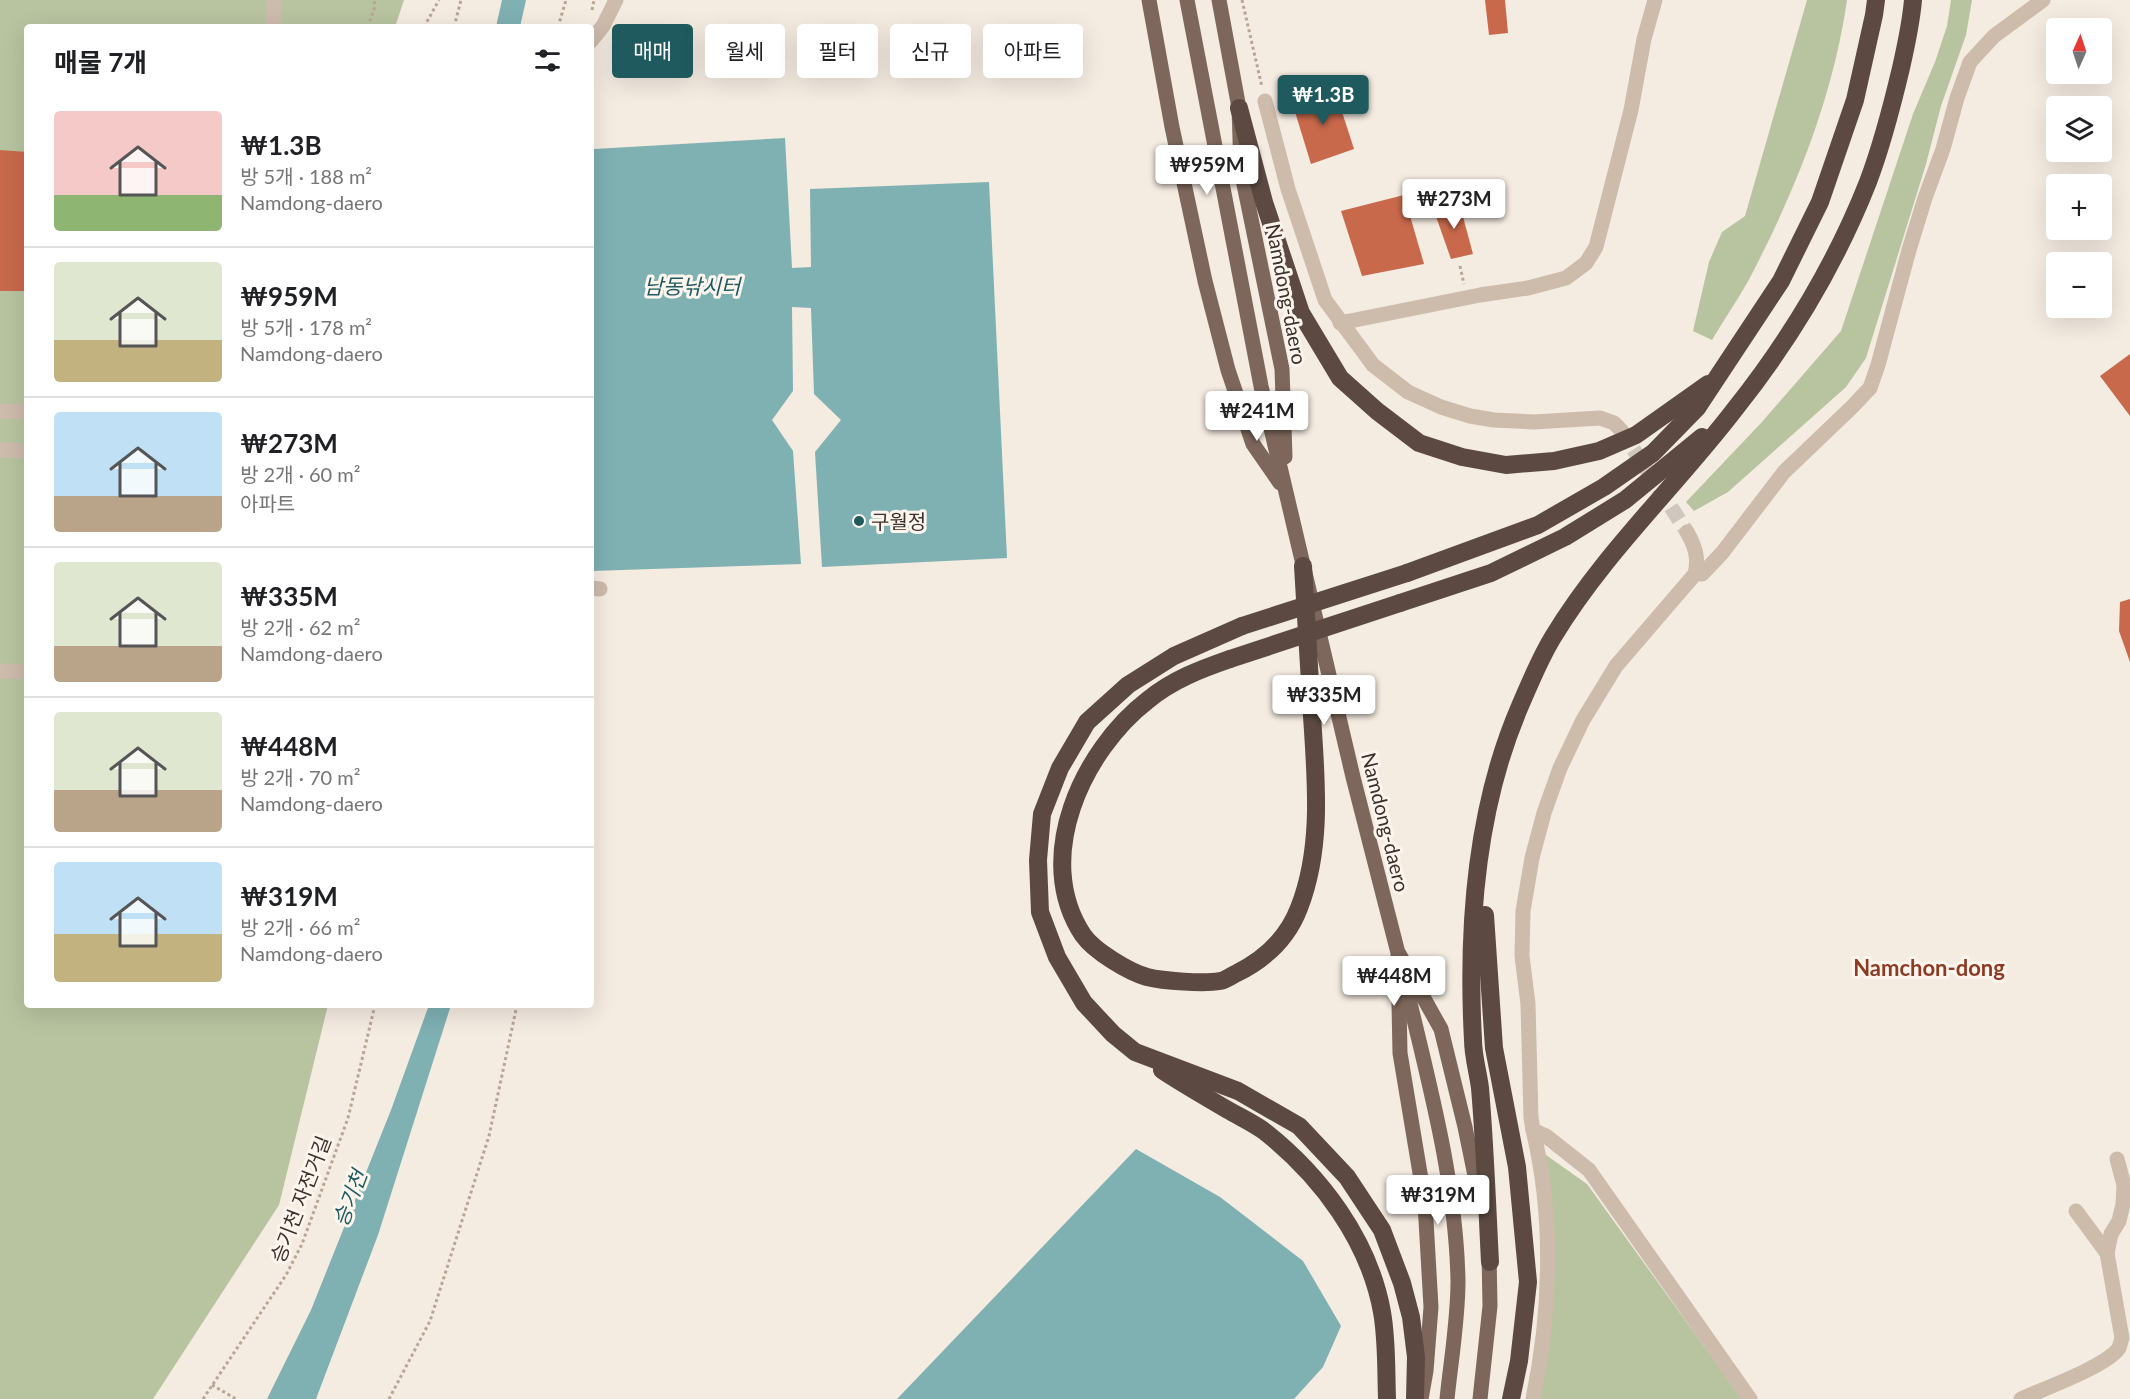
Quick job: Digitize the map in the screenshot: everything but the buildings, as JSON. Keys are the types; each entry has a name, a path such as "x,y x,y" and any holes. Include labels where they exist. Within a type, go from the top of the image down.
{"highway":[{"path":"1387,1399 1382,1312 1367,1263 1342,1214 1306,1169 1263,1130 1186,1086 1135,1052 1113,1034 1084,1003 1054,948 1040,912 1038,860 1042,814 1060,768 1087,722 1128,685 1174,656 1242,626 1407,573 1538,525 1604,487 1653,453 1697,408 1722,374 1781,281 1820,202 1855,100 1876,0"},
{"path":"1490,1262 1479,1086 1473,1044 1472,960 1475,891 1486,814 1498,766 1519,708 1552,638 1595,576 1736,409 1787,338 1832,260 1869,181 1892,106 1912,18 1913,0"},
{"path":"1239,108 1264,202 1301,313 1340,378 1377,411 1419,443 1462,457 1506,465 1554,461 1599,451 1636,435 1722,374"},
{"path":"1303,566 1317,796 1311,866 1299,909 1282,939 1254,965 1220,981 1183,981 1146,977 1113,960 1084,937 1069,906 1063,874 1065,830 1077,791 1096,755 1120,724 1149,699 1190,674 1230,659 1400,603 1491,573 1565,537 1625,500 1736,409"},
{"path":"1486,814 1485,932 1493,1037 1517,1167 1528,1282 1512,1399"},
{"path":"1135,1052 1238,1091 1299,1126 1347,1177 1382,1230 1402,1283 1411,1317 1416,1358 1415,1399"}],"main road":[{"name":"Namdong-daero","path":"1149,0 1205,281 1228,370 1253,444 1286,490"},
{"name":"Namdong-daero","path":"1186,0 1261,386 1353,777 1398,953 1400,1053 1425,1203 1431,1306 1426,1371 1421,1399"},
{"name":"Namdong-daero","path":"1219,0 1239,108 1242,170 1282,369 1286,490"},
{"name":"Namdong-daero","path":"1398,953 1441,1029 1465,1127 1490,1262 1490,1306 1480,1399"},
{"path":"1398,953 1444,1154 1454,1214 1458,1282 1447,1399"}],"street":[{"path":"273,24 274,0"},
{"path":"594,37 603,26 616,0"},
{"path":"1340,323 1480,295 1528,288 1566,278 1587,263 1596,247 1631,110 1644,39 1655,0"},
{"path":"1695,574 1702,574 1722,553 1784,472 1870,388 1924,198 1944,149 1960,89 1970,62 1994,36 2043,0"},
{"path":"1265,100 1288,189 1325,300 1373,365 1408,392 1441,407 1470,416 1534,422 1600,418 1614,423 1621,430"},
{"path":"0,411 24,412"},
{"path":"0,450 24,451"},
{"path":"1533,1399 1544,1326 1547,1259 1545,1199 1531,1118 1528,1004 1522,956 1522,911 1532,858 1544,813 1560,768 1583,720 1616,666 1695,574 1696,553 1687,532"},
{"path":"0,671 24,672"},
{"path":"1533,1130 1546,1136 1589,1170 1750,1399"},
{"path":"2021,1399 2107,1358 2118,1348 2122,1338 2107,1253 2111,1234 2119,1221 2123,1204 2124,1185 2117,1159"},
{"path":"2076,1211 2107,1253"}],"path":[{"path":"369,24 375,6 374,0"},
{"path":"426,24 439,0"},
{"path":"454,24 461,0"},
{"path":"559,24 566,0"},
{"path":"1242,0 1265,100"},
{"name":"승기천 자전거길","path":"202,1399 286,1275 302,1244 348,1118 374,1008"},
{"path":"389,1399 434,1310 489,1136 516,1008"},
{"path":"212,1384 236,1399"}],"green space":[{"path":"0,0 404,0 396,24 24,24 24,1008 327,1008 279,1205 153,1399 0,1399"},
{"path":"1807,0 1847,0 1834,68 1813,134 1788,198 1748,281 1712,340 1693,331 1709,262 1722,232 1745,216"},
{"path":"1951,0 1972,0 1966,35 1941,106 1926,164 1866,358 1846,387 1728,492 1694,511 1686,502 1761,423 1841,331 1913,114 1947,26"},
{"path":"1541,1148 1546,1155 1587,1184 1742,1399 1537,1399 1543,1368"}],"water":[{"path":"502,0 526,0 521,24 497,24"},
{"name":"남동낚시터","path":"785,138 792,268 811,267 810,189 989,182 1007,558 822,567 815,452 841,420 814,394 811,308 792,307 793,391 772,420 793,451 801,564 594,571 594,149"},
{"path":"428,1008 450,1008 378,1235 316,1399 267,1399 311,1310 391,1110"},
{"path":"1136,1149 1220,1197 1303,1261 1341,1326 1323,1367 1294,1399 897,1399"}],"tunnel":[{"path":"1621,430 1687,532"}],"place":[{"name":"구월정","path":"859,521"}],"district":[{"name":"Namchon-dong","path":"1929,967"}],"water label":[{"name":"승기천","path":"349,1198"}]}
